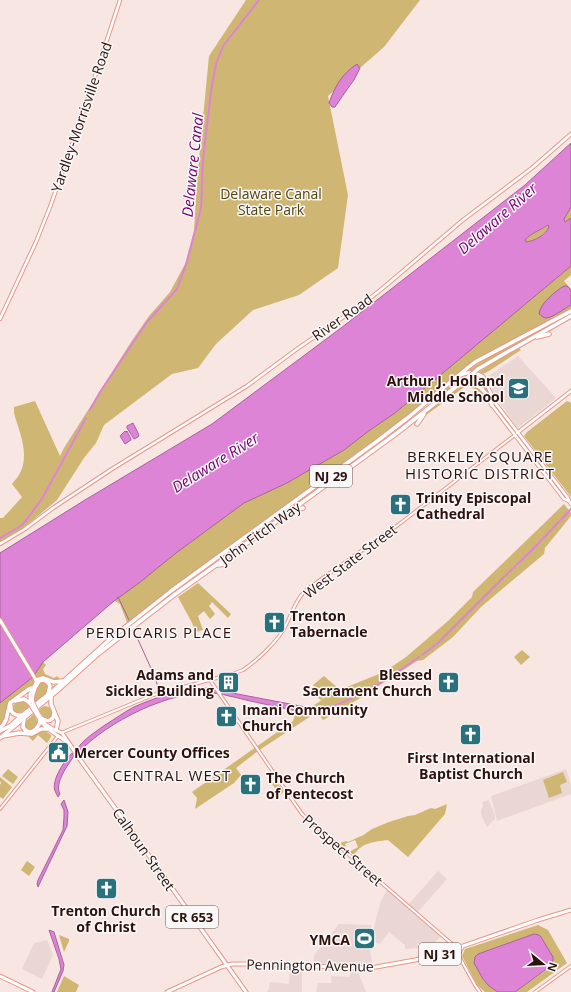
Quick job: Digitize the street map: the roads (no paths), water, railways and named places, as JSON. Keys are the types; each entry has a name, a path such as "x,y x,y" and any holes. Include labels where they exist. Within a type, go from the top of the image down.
{"highway":[{"name":"John Fitch Way","path":"0,730 10,726 41,705 63,681 105,644 171,591 376,442 410,416 468,367 483,357 530,334 571,311"},
{"name":"John Fitch Way","path":"1,737 98,654 174,595 397,433 471,375 571,316"},
{"path":"523,343 549,334"},
{"path":"442,389 465,373 477,373 483,377"},
{"path":"456,387 467,382 476,384 486,393 492,405"},
{"path":"417,424 428,409"},
{"path":"291,511 298,508 303,508"},
{"path":"215,566 226,564"},
{"path":"36,680 43,678 54,682 63,681"},
{"path":"0,730 6,720 11,702 34,687 38,682 44,680 48,682 50,686 50,701 58,720 56,730"},
{"path":"31,703 23,699 17,700 12,704 12,713 17,716 24,717 23,727 25,731 32,732 37,728 41,719 46,721 51,720 54,717 54,712"},
{"path":"41,705 47,704 52,707"},
{"path":"1,737 19,733 32,734 41,729 47,729"}],"main road":[{"name":"Yardley-Morrisville Road","path":"0,319 39,234 62,173 120,0"},
{"name":"River Road","path":"0,544 25,529 69,497 247,386 364,303 463,220 532,168 571,134"},
{"path":"483,377 495,402 517,434 564,499 570,503"},
{"name":"West State Street","path":"517,434 571,391"},
{"path":"492,405 517,434"},
{"path":"0,620 36,680 31,703"},
{"name":"Calhoun Street","path":"31,703 37,714 46,724 62,733 246,992"},
{"name":"Calhoun Street","path":"41,719 47,729 70,745"},
{"name":"Pennington Avenue","path":"167,992 221,966 238,963 334,968 384,966 418,959 462,947 571,910"},
{"path":"448,951 450,943"},
{"path":"458,955 462,947"},
{"path":"0,976 33,992"}],"street":[{"name":"West State Street","path":"0,809 58,736 62,733 153,695 225,676 247,667 278,637 286,625 300,596 306,590 398,525 517,434"},
{"path":"220,694 225,676"},
{"name":"Prospect Street","path":"210,680 302,814 450,943 455,949 474,986 480,992"},
{"path":"535,992 571,966"}],"water":[{"path":"357,64 360,68 354,80 335,107 332,107 329,103 334,91 343,76"},
{"name":"Delaware River","path":"571,143 571,207 564,219 565,222 571,218 571,266 395,413 344,450 287,483 244,503 176,553 114,601 43,662 33,677 0,703 0,553 212,424 341,328 525,185","holes":["548,225 549,226 546,232 540,237 526,242 525,240 530,235"]},
{"path":"564,286 567,286 571,290 571,305 548,318 544,318 539,314 542,306 553,294"},
{"path":"133,423 139,435 134,439 127,428 127,426"},
{"path":"127,431 131,440 125,444 120,436"},
{"path":"206,688 311,708 303,711 218,693 196,693 159,702 140,710 122,719 106,730 79,752 77,749 93,733 134,707 169,694"},
{"path":"72,753 74,756 65,769 60,780 60,794 58,797 54,786 55,781 62,765"},
{"path":"64,800 68,812 67,826 38,887 38,880 63,830 64,810 61,804"},
{"path":"49,930 54,932 64,965 54,992 52,992 61,969"},
{"path":"534,934 541,937 553,957 552,965 515,992 498,992 489,986 483,979 474,963 475,957 478,954"}],"waterway":[{"name":"Delaware Canal","path":"90,410 100,392 147,322 177,289 187,262 201,208 203,160 211,91 216,64 223,46 259,0"},
{"name":"Delaware Canal","path":"0,538 22,525 28,518 43,497 86,418"},
{"path":"422,655 438,643 533,549 571,509"},
{"path":"118,597 129,620"},
{"path":"135,633 158,687"},
{"path":"314,709 325,708 353,698 383,681 419,657"}],"place":[{"name":"Arthur J. Holland Middle School","path":"519,388"},
{"name":"Trinity Episcopal Cathedral","path":"401,505"},
{"name":"Trenton Tabernacle","path":"274,623"},
{"name":"Adams and Sickles Building","path":"229,682"},
{"name":"Blessed Sacrament Church","path":"448,682"},
{"name":"Imani Community Church","path":"226,717"},
{"name":"First International Baptist Church","path":"471,735"},
{"name":"Mercer County Offices","path":"59,752"},
{"name":"The Church of Pentecost","path":"251,785"},
{"name":"Trenton Church of Christ","path":"106,888"},
{"name":"YMCA","path":"365,939"}],"district":[{"name":"BERKELEY SQUARE HISTORIC DISTRICT","path":"480,464"},
{"name":"PERDICARIS PLACE","path":"159,632"},
{"name":"CENTRAL WEST","path":"172,775"}],"park label":[{"name":"Delaware Canal State Park","path":"271,202"}]}
